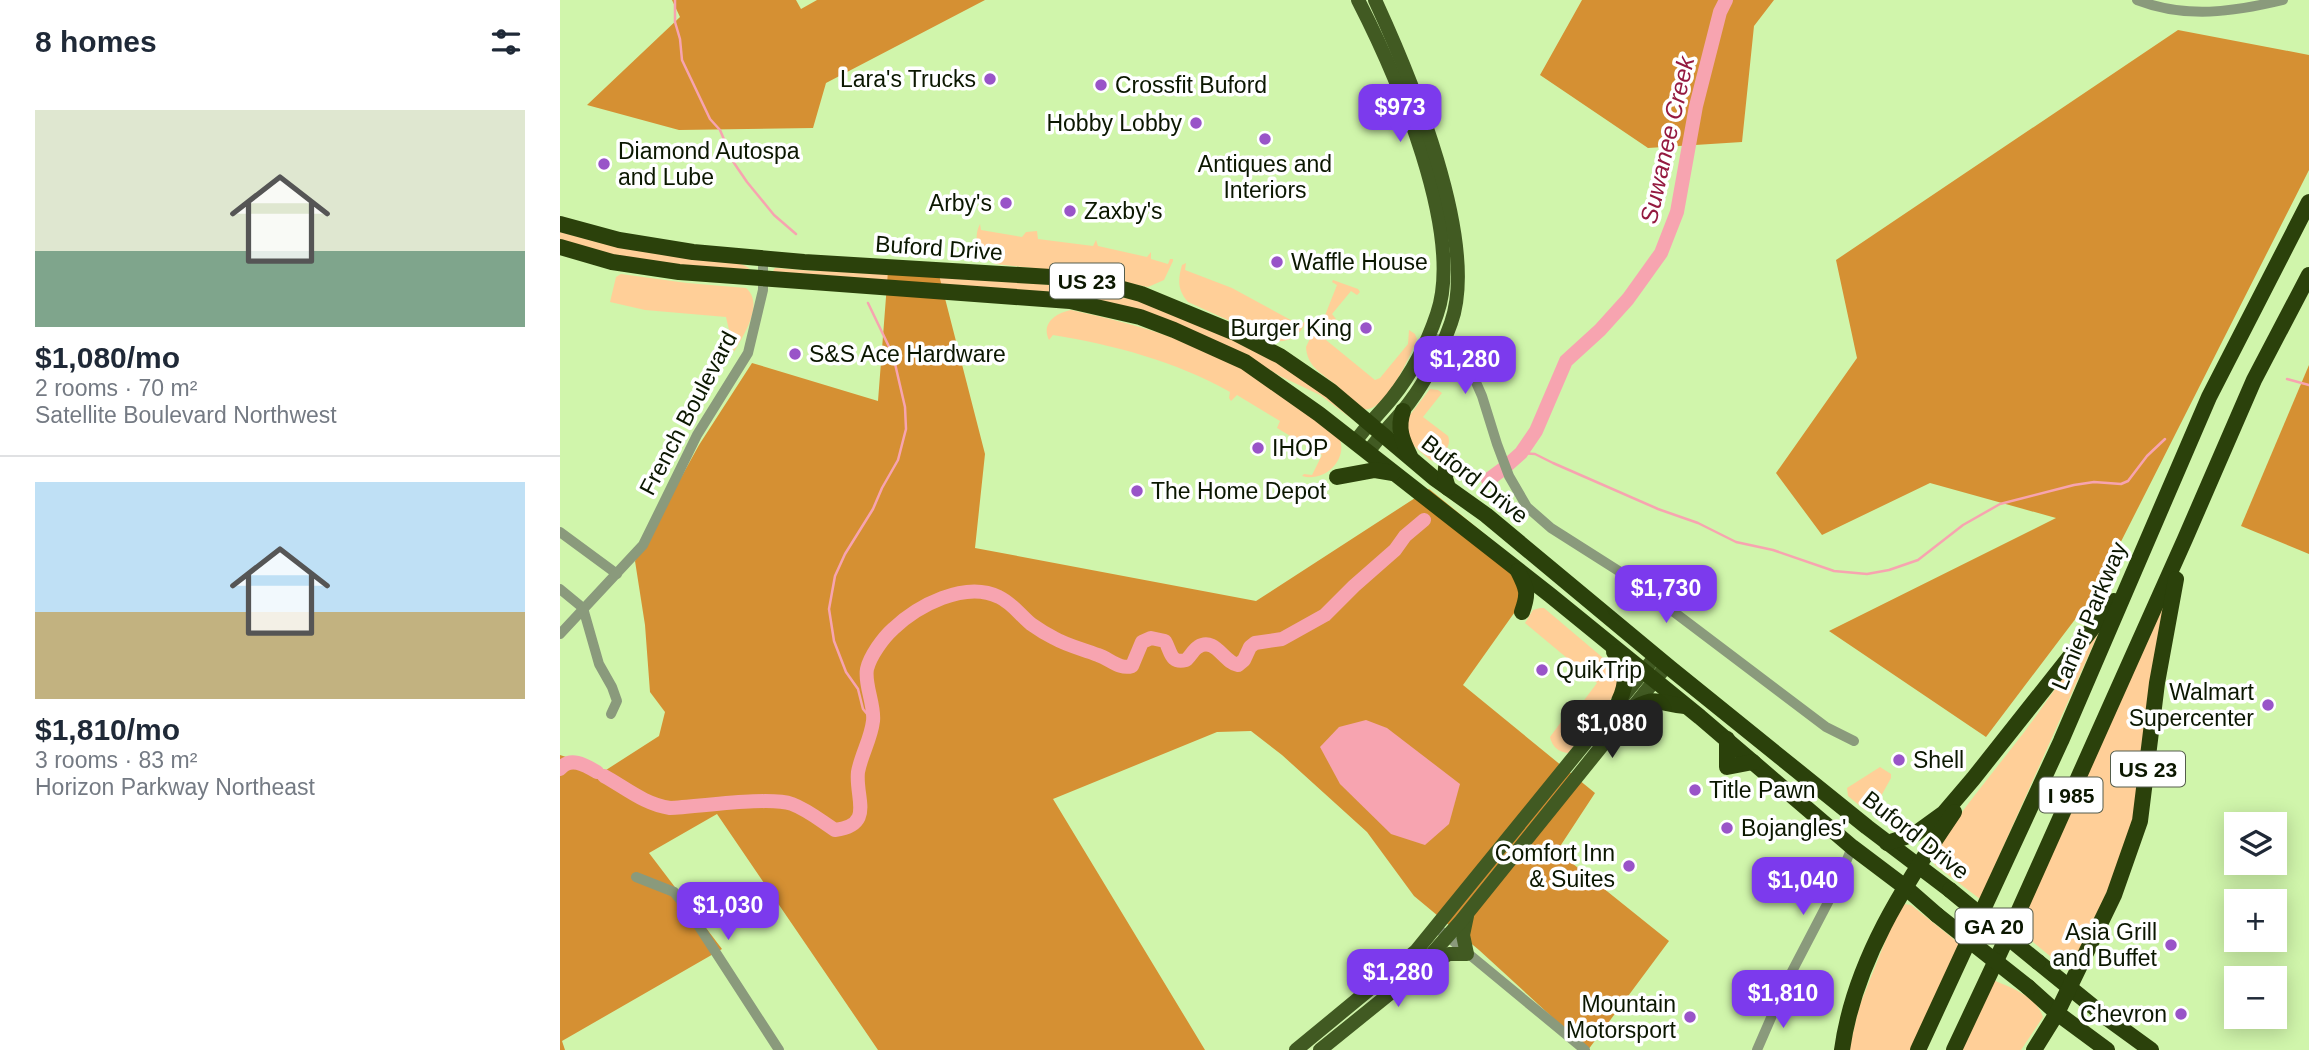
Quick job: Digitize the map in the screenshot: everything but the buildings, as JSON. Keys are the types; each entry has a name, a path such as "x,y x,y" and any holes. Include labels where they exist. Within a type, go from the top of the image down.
{"highway":[{"name":"Lanier Parkway","path":"1918,1050 2061,741 2209,397 2309,202"},
{"name":"Buford Drive","path":"560,224 619,240 667,248 763,258 1074,279 1119,287 1196,316 1280,356 1331,391 1416,464 1507,532 1887,843 2151,1050"},
{"name":"Buford Drive","path":"560,247 611,262 644,268 1070,301 1140,317 1245,362 1277,382 1517,568 1727,739 1727,767 1753,762 1852,847 1905,887 2057,1013 2107,1050"},
{"name":"I 985","path":"1954,1050 2008,935 2254,380 2309,275"},
{"path":"1403,411 1400,419 1401,439 1416,464 1430,466 1447,458 1445,478 1448,488"},
{"path":"1337,477 1375,470 1396,474"},
{"name":"US 23","path":"2057,1013 2114,895 2140,821 2168,616 2185,539"},
{"path":"1517,568 1526,587 1527,597 1522,612 1542,604 1564,606"},
{"path":"1887,843 1915,834 1944,813 2126,585"},
{"path":"1604,639 1623,664 1626,675 1624,707 1659,701 1688,707"},
{"path":"1830,1050 1889,916 1973,779"},
{"path":"1865,857 1889,885 1892,901 1889,916"},
{"path":"1842,1050 1861,981"},
{"path":"2034,1050 2057,1013"}],"main road":[{"path":"1358,0 1383,48 1418,143 1438,210 1443,251 1443,289 1429,334 1410,372 1361,447"},
{"path":"1374,429 1403,411 1424,381 1452,321 1457,299 1457,260 1451,219 1420,105 1375,0"},
{"path":"1296,1050 1416,951 1467,913 1662,661"},
{"path":"1414,974 1441,932 1624,707"},
{"path":"1320,1050 1414,974 1449,954 1467,954 1463,935 1467,913"}],"street":[{"path":"2137,0 2157,8 2189,12 2240,10 2283,0"},
{"name":"French Boulevard","path":"560,634 643,545 697,435 748,353 764,279 763,258"},
{"path":"1429,334 1464,355 1482,396 1509,476 1527,507 1551,528 1625,575 1826,727 1854,741"},
{"path":"560,532 617,574"},
{"path":"560,589 583,608 599,664 617,701 611,714"},
{"path":"1756,1050 1836,887 1852,847"},
{"path":"636,877 674,892 779,1050"},
{"path":"1441,932 1585,1050"}],"shaded area":[{"path":"672,0 796,0 801,9 817,0 985,0 826,83 813,128 679,130 587,105 680,17"},
{"path":"1582,0 1774,0 1754,26 1742,142 1648,148 1540,75"},
{"path":"2178,30 2309,55 2309,170 2095,593 1986,737 1829,631 2056,518 1930,483 1822,535 1776,473 1857,358 1836,260"},
{"path":"980,224 981,230 1022,237 1026,232 1037,231 1038,239 1093,246 1096,240 1098,246 1147,257 1151,252 1151,259 1168,264 1170,259 1173,261 1164,280 1148,287 1079,273 995,264 985,257 978,247"},
{"path":"560,232 652,253 736,262 750,269 671,268 560,243"},
{"path":"1186,263 1185,270 1232,288 1300,325 1306,321 1304,326 1298,334 1289,339 1274,341 1188,302 1179,284 1182,265"},
{"path":"775,268 815,271 851,269 1078,287 1156,305 1239,339 1313,385 1356,422 1320,395 1248,357 1142,313 781,276 773,271"},
{"path":"888,271 939,275 985,454 975,548 1256,601 1429,489 1539,578 1463,685 1595,793 1557,851 1669,941 1588,1050 1479,950 1414,896 1367,832 1282,755 1251,731 1217,732 1053,799 1205,1050 878,1050 717,814 649,853 722,949 562,1041 565,1050 560,1050 560,755 606,770 659,736 665,712 650,692 645,625 635,561 699,445 752,363 878,401"},
{"path":"621,274 746,288 753,302 747,329 734,352 726,317 645,310 610,302 616,277"},
{"path":"1333,280 1360,292 1357,295 1351,291 1332,314 1336,319 1330,324 1318,319 1324,318 1337,285"},
{"path":"1071,310 1169,336 1239,367 1281,393 1339,437 1341,453 1338,461 1319,476 1302,476 1312,475 1322,455 1277,428 1280,421 1237,395 1231,401 1230,392 1209,381 1144,356 1053,335 1049,340 1048,324 1060,314"},
{"path":"1314,330 1329,335 1326,340 1375,380 1380,378 1408,344 1409,330 1417,339 1388,394 1380,403 1363,409 1312,364 1306,347"},
{"path":"2309,365 2309,554 2241,526"},
{"path":"1430,389 1442,393 1423,417 1448,436 1449,440 1446,450 1435,461 1430,460 1408,441 1406,420"},
{"path":"2173,575 2132,826 2122,859 2071,969 2067,970 2016,928"},
{"path":"1544,608 1615,668 1620,682 1611,698 1598,711 1587,713 1579,707 1597,683 1525,623 1533,610"},
{"path":"2099,631 1980,899 1935,865 1931,858 1964,809"},
{"path":"1566,719 1577,724 1583,735 1568,753 1556,748 1550,737"},
{"path":"1366,720 1387,728 1460,784 1449,824 1425,845 1391,834 1340,784 1320,747 1339,727"},
{"path":"1880,767 1891,774 1891,778 1875,807 1865,810 1848,796 1847,788"},
{"path":"1904,904 1911,905 1960,944 1913,1050 1849,1050 1859,1007 1897,912"},
{"path":"1993,980 2029,998 2043,1017 2021,1050 1962,1050"}],"waterway":[{"path":"675,0 675,22 682,60 710,119 720,130 734,163 747,182 774,215 796,234"},
{"name":"Suwanee Creek","path":"1488,480 1521,453 1536,431 1566,361 1600,330 1628,299 1661,253 1677,212 1696,106 1720,12 1726,0"},
{"path":"868,303 893,355 905,407 906,429 898,460 835,576 829,609 834,641 846,672 858,689 863,709 873,721"},
{"path":"2287,379 2309,385"},
{"path":"1521,453 1535,454 1658,509 1698,523 1736,542 1773,550 1834,571 1867,574 1918,560 1963,525 2000,504 2074,485 2094,482 2121,484 2128,481 2147,456 2165,439"},
{"name":"Suwanee Creek","path":"604,776 643,799 670,808 751,801 781,802 804,809 835,830 847,827 859,816 858,772 873,721 867,669 877,648 889,633 928,604 971,592 999,597 1031,624 1051,636 1123,667 1132,666 1142,642 1151,638 1165,641 1177,660 1186,660 1198,647 1209,645 1238,665 1255,643 1282,639 1325,615 1424,520"},
{"name":"Suwanee Creek","path":"560,769 573,762 597,772"}],"place":[{"name":"Lara's Trucks","path":"990,79"},
{"name":"Crossfit Buford","path":"1101,85"},
{"name":"Hobby Lobby","path":"1196,123"},
{"name":"Antiques and Interiors","path":"1265,139"},
{"name":"Diamond Autospa and Lube","path":"604,164"},
{"name":"Arby's","path":"1006,203"},
{"name":"Zaxby's","path":"1070,211"},
{"name":"Waffle House","path":"1277,262"},
{"name":"Burger King","path":"1366,328"},
{"name":"S&S Ace Hardware","path":"795,354"},
{"name":"IHOP","path":"1258,448"},
{"name":"The Home Depot","path":"1137,491"},
{"name":"QuikTrip","path":"1542,670"},
{"name":"Walmart Supercenter","path":"2268,705"},
{"name":"Shell","path":"1899,760"},
{"name":"Title Pawn","path":"1695,790"},
{"name":"Bojangles'","path":"1727,828"},
{"name":"Comfort Inn & Suites","path":"1629,866"},
{"name":"Asia Grill and Buffet","path":"2171,945"},
{"name":"Chevron","path":"2181,1014"},
{"name":"Mountain Motorsport","path":"1690,1017"}]}
